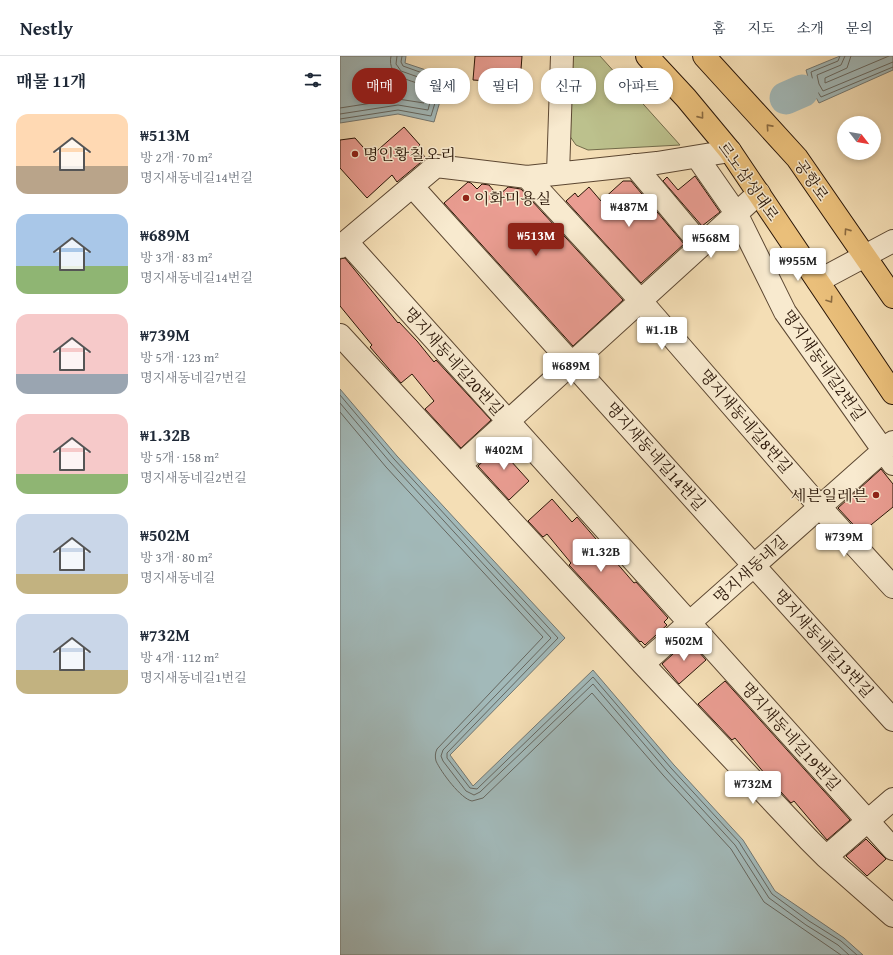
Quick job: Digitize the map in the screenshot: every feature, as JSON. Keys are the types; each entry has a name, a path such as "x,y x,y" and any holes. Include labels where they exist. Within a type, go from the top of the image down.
{"main road":[{"name":"르노삼성대로","path":"647,56 686,98 730,152 893,393"},
{"path":"704,56 718,64"},
{"name":"공항로","path":"718,64 797,158 893,297"}],"street":[{"path":"558,173 562,56"},
{"path":"343,244 436,166 527,176 634,165 730,152"},
{"name":"명지새동네길2번길","path":"696,157 736,213 785,312 890,452"},
{"path":"634,165 702,245"},
{"name":"명지새동네길8번길","path":"527,176 640,300 819,506 893,587"},
{"name":"명지새동네길14번길","path":"412,186 755,566"},
{"path":"460,465 759,193"},
{"path":"818,281 893,241"},
{"name":"명지새동네길20번길","path":"343,244 508,421 690,623"},
{"path":"340,335 643,664 826,857 893,916"},
{"name":"명지새동네길","path":"643,664 755,566 819,506 890,452"},
{"name":"명지새동네길13번길","path":"755,566 893,720"},
{"name":"명지새동네길19번길","path":"690,623 893,849"},
{"path":"826,857 893,799"}],"green space":[{"path":"569,56 600,56 611,68 604,68 604,104 643,104 680,145 588,150 576,145 569,135 569,104 596,104 596,68 569,68"}],"water":[{"path":"340,56 406,56 405,63 420,68 415,68 415,104 439,104 434,122 398,114 340,123"},
{"path":"840,56 893,56 893,70 819,103 811,88 806,70"},
{"path":"340,389 397,456 565,638 450,755 473,786 593,670 674,765 743,840 775,891 844,938 863,955 340,955"}],"building":[{"path":"475,56 522,56 521,68 478,68 478,80 473,80"},
{"path":"404,127 420,145 417,148 426,158 397,182 392,175 367,198 340,168 340,140 355,138 371,156"},
{"path":"695,176 720,212 702,226 663,181 667,177 678,190"},
{"path":"623,181 631,181 684,244 641,283 566,201 575,193 578,197 589,187 601,201"},
{"path":"468,182 477,189 482,184 489,185 498,196 508,187 521,189 623,300 573,346 444,203"},
{"path":"345,258 398,323 399,322 417,341 434,362 436,360 491,420 461,448 425,409 434,401 412,374 401,383 370,347 372,345 340,306 340,259"},
{"path":"504,442 515,455 510,460 529,481 509,500 478,466"},
{"path":"881,469 893,484 893,507 861,533 838,508"},
{"path":"552,499 572,522 577,517 634,583 636,582 668,618 664,622 667,625 645,645 641,641 640,642 569,565 571,563 547,534 543,537 528,521"},
{"path":"691,643 706,660 679,684 662,664 684,644"},
{"path":"725,681 850,820 827,840 794,801 791,803 770,780 735,738 732,740 698,704"},
{"path":"866,839 886,859 867,876 846,856"}],"waterway":[{"path":"786,98 802,91"}],"place":[{"name":"명인황칠오리","path":"355,154"},
{"name":"이화미용실","path":"466,198"},
{"name":"세븐일레븐","path":"876,495"}]}
